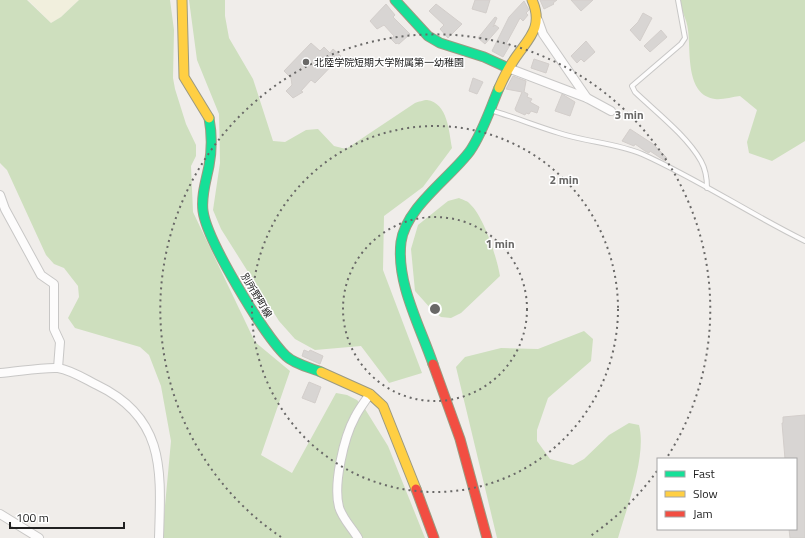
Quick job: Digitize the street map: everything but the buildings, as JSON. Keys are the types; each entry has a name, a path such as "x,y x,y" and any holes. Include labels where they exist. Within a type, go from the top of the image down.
{"street":[{"name":"別所野町線","path":"182,0 184,77 208,118 212,138 209,166 204,187 203,211 208,230 243,295 271,339 287,357 370,394 383,406 394,430 434,538"},
{"path":"395,0 428,36 440,43 484,57 508,68 587,98 611,110"},
{"path":"532,0 538,11 538,20 543,34 587,98"},
{"path":"487,538 460,439 406,288 403,270 402,241 405,228 423,201 465,159 477,138 508,68 528,43 538,20"},
{"path":"0,195 5,209 40,275 54,284 54,330 60,342 58,368"},
{"path":"0,373 58,368 77,375 109,391 128,406 149,429 155,447 161,481 159,538"},
{"path":"358,538 339,508 337,497 338,485 345,441 354,417 370,394"},
{"path":"0,514 39,538"}],"lane":[{"path":"678,0 685,38 681,44 632,86 635,92 682,138 701,161 706,173 707,188"},
{"path":"490,110 559,133 636,152 685,175 805,241"}],"shaded area":[{"path":"28,0 79,0 61,17 51,23"}],"green space":[{"path":"0,0 27,0 51,23 61,17 79,0 170,0 174,30 173,78 186,124 196,145 196,156 191,166 193,212 255,342 290,371 261,455 292,473 336,393 347,395 357,400 365,409 388,446 425,538 162,538 171,441 161,386 149,355 140,347 75,328 68,318 79,297 78,286 64,268 54,264 46,255 7,170 0,163"},
{"path":"189,0 225,0 225,16 229,38 253,79 273,141 285,142 306,130 318,129 334,146 346,149 415,103 427,100 434,102 443,112 448,127 452,148 423,187 384,216 383,270 422,373 389,383 361,346 315,350 295,339 279,321 221,229 213,210 220,163 219,114 197,60"},
{"path":"678,0 805,0 805,141 772,161 749,153 747,142 757,110 740,96 715,99 705,96 699,89 694,81 691,71 687,26"},
{"path":"459,198 467,201 480,218 493,249 500,276 461,313 451,318 441,317 432,310 415,291 411,249 418,225 448,201"},
{"path":"584,331 593,339 591,361 548,398 537,430 537,441 550,459 573,465 584,459 609,435 629,423 639,425 641,437 638,466 631,497 618,538 497,538 456,367 465,357 501,348 538,349"}],"traffic: fast":[{"path":"395,0 428,36 440,43 484,57 508,68"},
{"path":"433,364 410,304 406,289 400,257 401,242 411,217 420,205 475,144 499,88"},
{"path":"209,118 211,154 203,194 203,211 207,225 225,265 251,309 276,345 289,359 303,366 321,372"}],"traffic: slow":[{"path":"182,0 184,77 209,118"},
{"path":"499,88 510,66 528,41 535,27 536,19 532,0"},
{"path":"321,372 370,394 383,406 416,489"}],"traffic: jam":[{"path":"433,364 460,439 487,538"},
{"path":"416,489 434,538"}],"place":[{"name":"北陸学院短期大学附属第一幼稚園","path":"306,62"}]}
